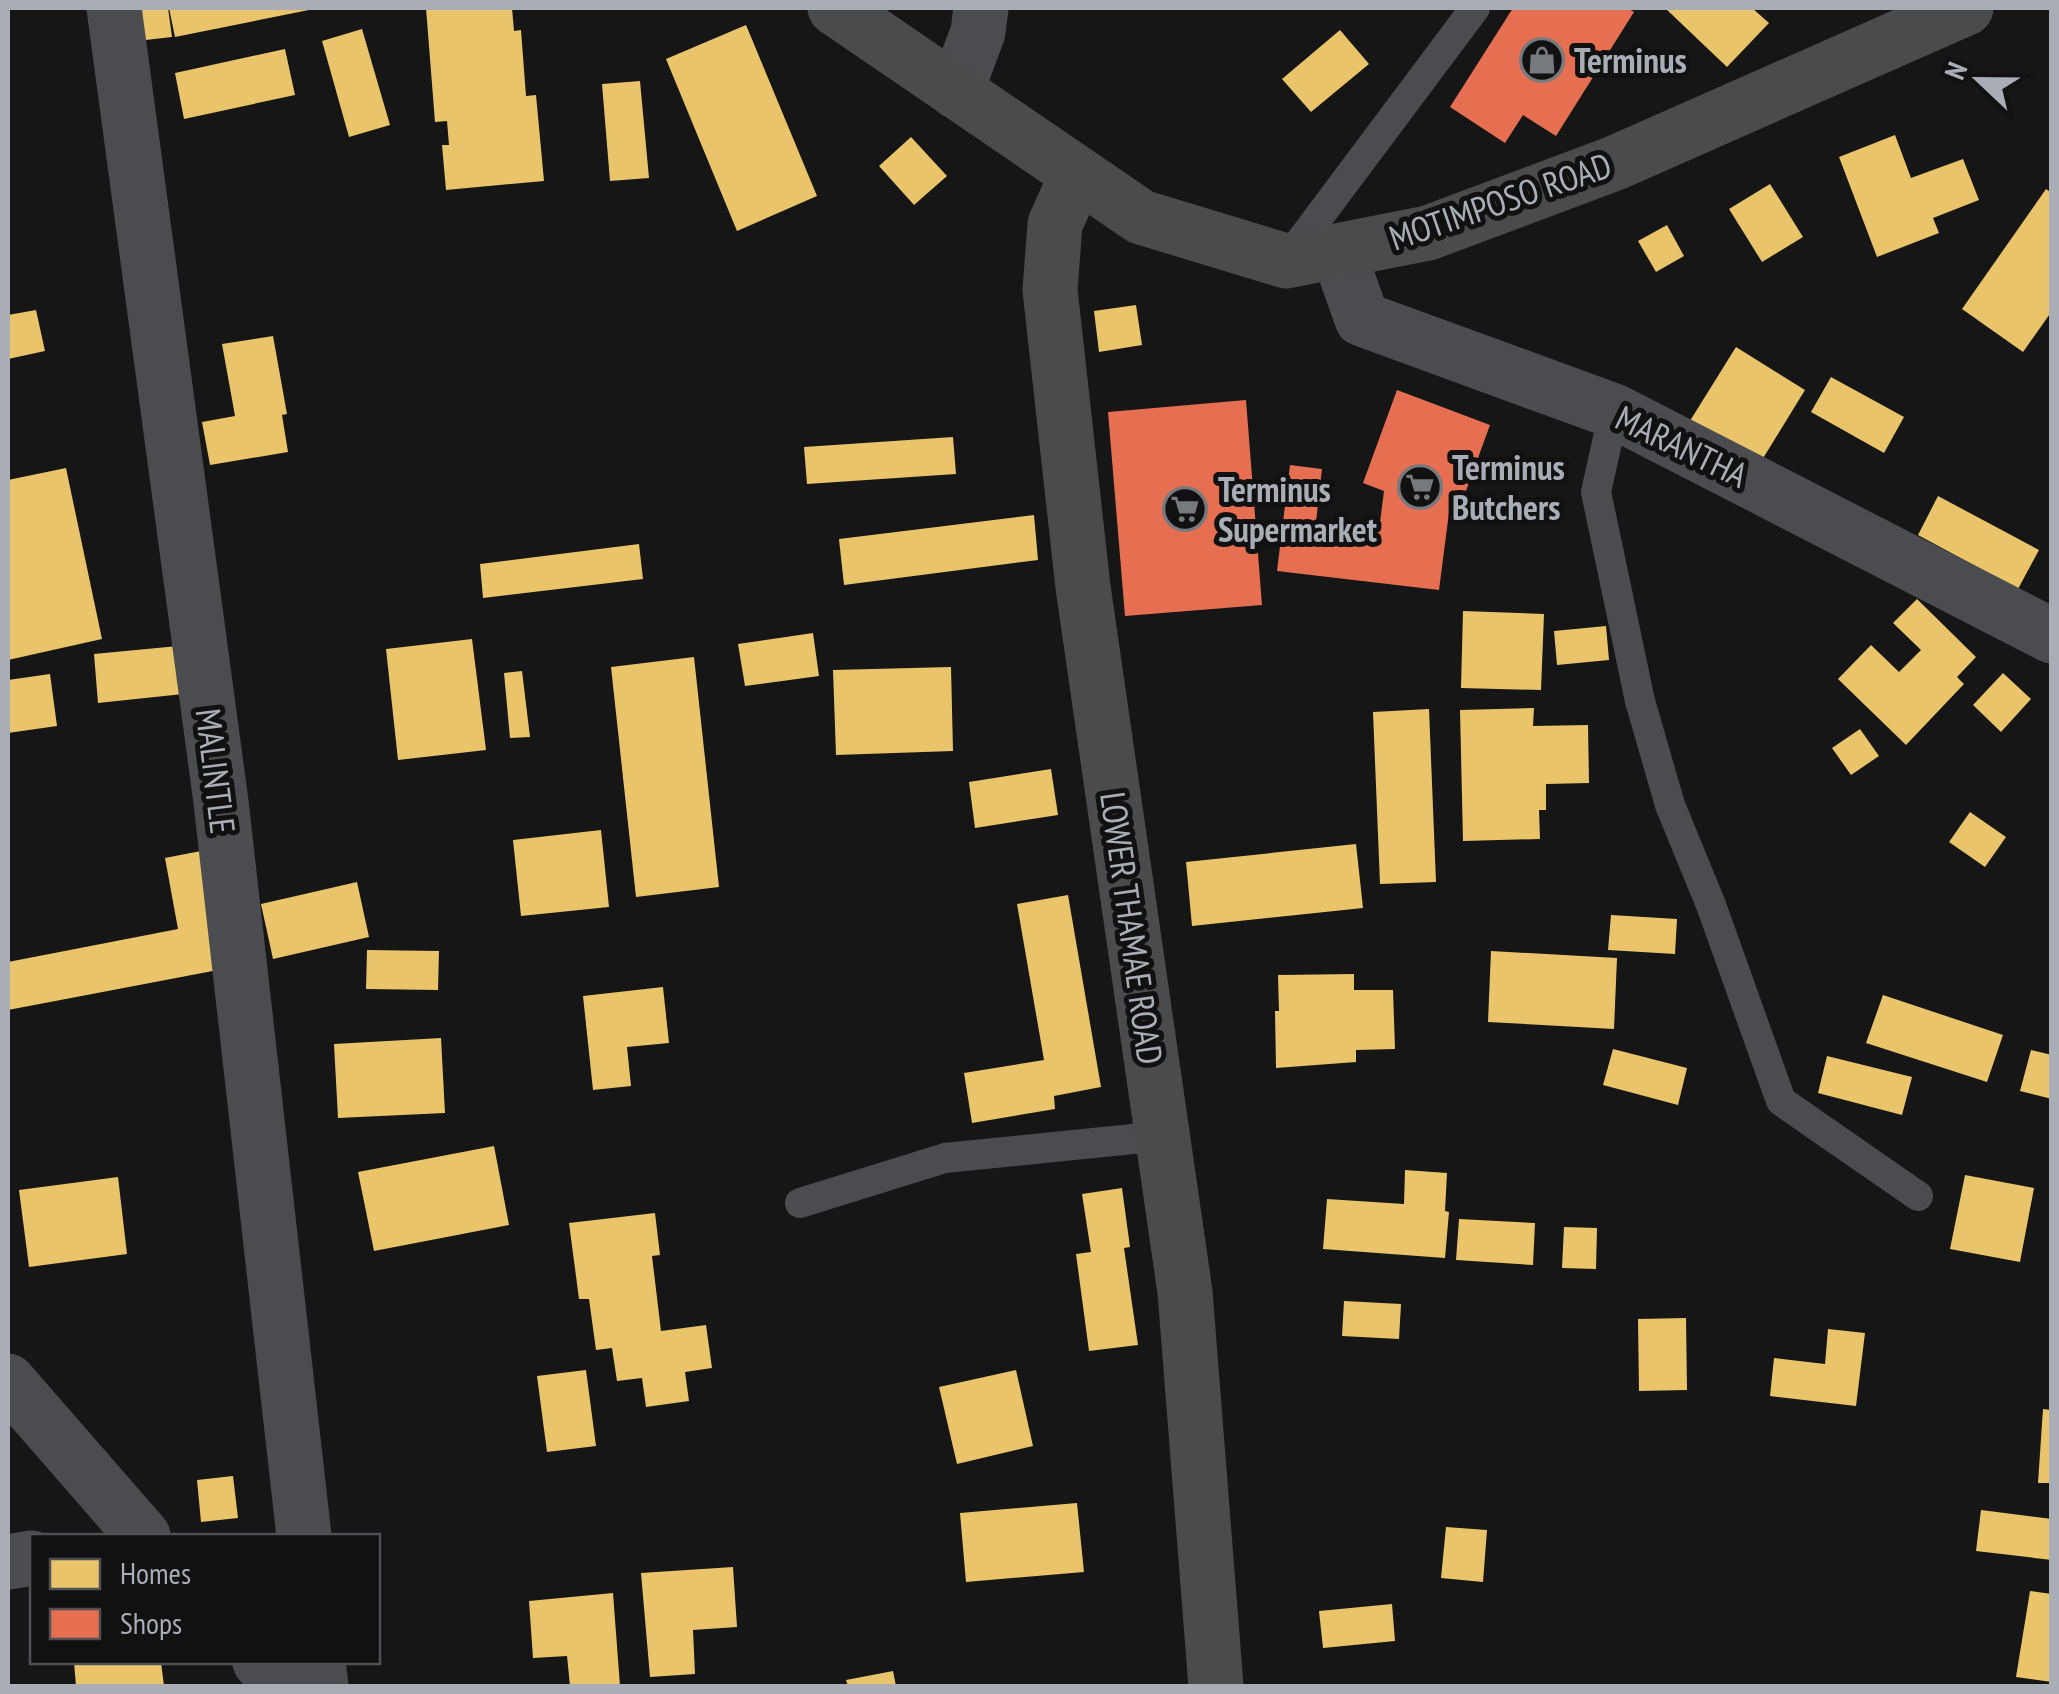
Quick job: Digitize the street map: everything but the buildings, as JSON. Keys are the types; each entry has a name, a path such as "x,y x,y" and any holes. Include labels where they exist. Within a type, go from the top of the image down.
{"street":[{"name":"MALINTLE","path":"114,8 221,802 304,1534"},
{"name":"MOTIMPOSO ROAD","path":"835,8 1141,217 1312,256 1428,233 1615,164 1966,8"},
{"path":"956,90 978,32 981,8"},
{"name":"LOWER THAMAE ROAD","path":"1077,176 1056,224 1050,290 1082,587 1185,1292 1216,1686"},
{"name":"MARANTHA","path":"1312,256 1362,318 1614,411 2052,636"},
{"path":"8,1381 142,1534"},
{"path":"262,1664 283,1686"}],"lane":[{"path":"1312,256 1475,8"},
{"path":"1614,411 1596,492 1640,701 1670,805 1711,905 1781,1101 1918,1196"},
{"path":"800,1202 945,1158 1162,1136"}],"place":[{"name":"Terminus","path":"1542,60"},
{"name":"Terminus Butchers","path":"1420,487"},
{"name":"Terminus Supermarket","path":"1185,509"}]}
